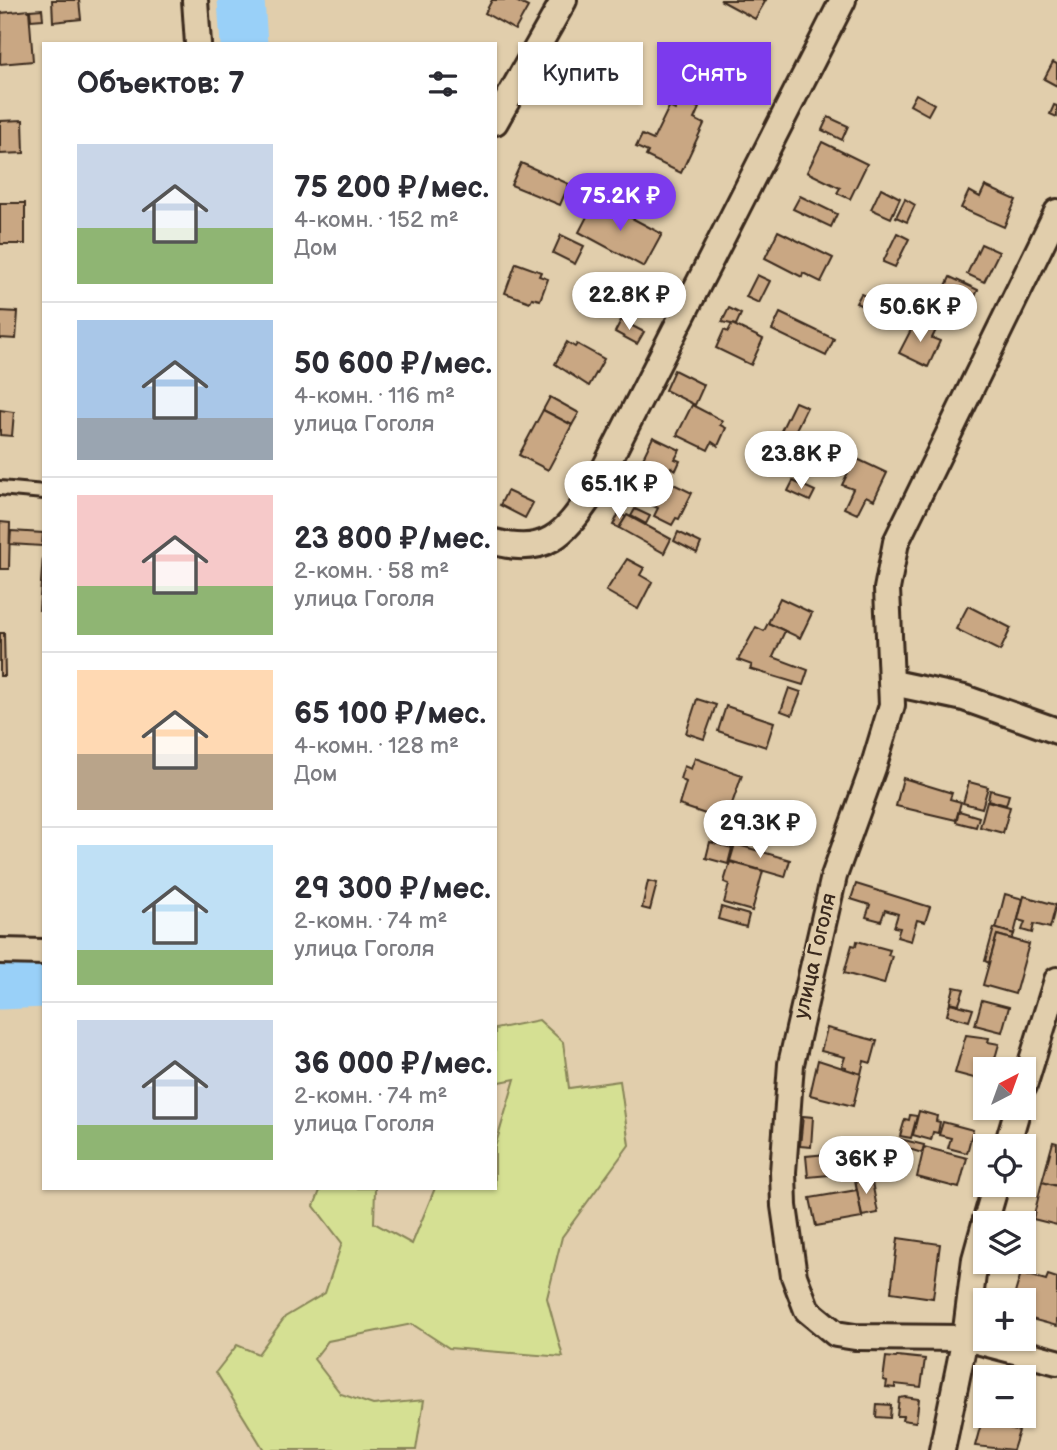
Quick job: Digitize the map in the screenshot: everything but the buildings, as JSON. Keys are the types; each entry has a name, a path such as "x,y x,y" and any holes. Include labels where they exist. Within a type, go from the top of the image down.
{"street":[{"path":"195,0 198,42"},
{"path":"497,118 564,0"},
{"path":"497,543 514,547 534,547 550,541 566,529 591,495 843,0"},
{"name":"улица Гоголя","path":"965,1338 855,1338 836,1334 816,1321 801,1298 787,1239 783,1172 786,1099 790,1064 834,876 887,726 893,683 887,589 896,542 1057,212"},
{"path":"893,683 964,698 1057,731"},
{"path":"0,951 42,952"},
{"path":"1033,1057 1057,980"},
{"path":"942,1450 965,1338 973,1274"},
{"path":"965,1338 1057,1362"}],"lane":[{"path":"0,488 42,492"}],"green space":[{"path":"539,1020 563,1042 569,1088 620,1081 629,1145 562,1237 547,1298 563,1357 449,1348 412,1324 328,1341 314,1359 341,1394 373,1405 424,1400 416,1450 264,1450 216,1372 237,1345 258,1354 285,1317 325,1293 342,1243 314,1206 320,1190 375,1190 374,1223 412,1244 434,1190 497,1190 497,1140 515,1079 497,1083 497,1029"}],"waterway":[{"path":"241,0 244,42"},
{"path":"0,986 42,984"}]}
